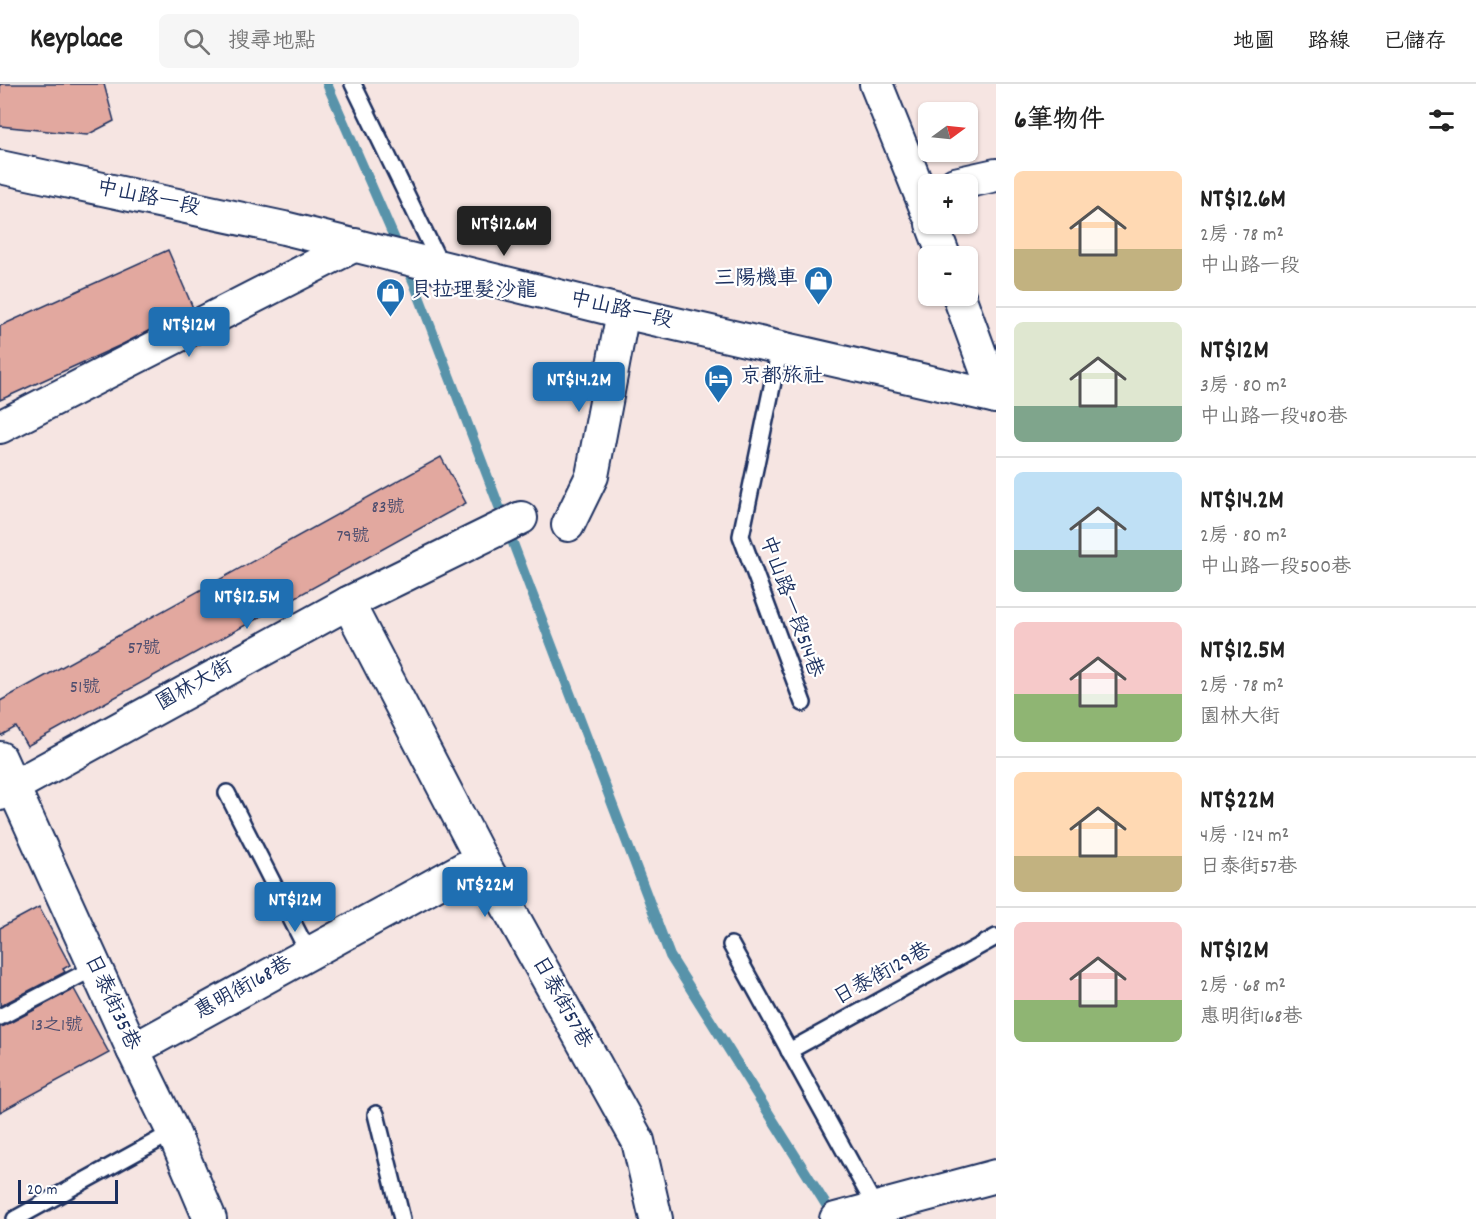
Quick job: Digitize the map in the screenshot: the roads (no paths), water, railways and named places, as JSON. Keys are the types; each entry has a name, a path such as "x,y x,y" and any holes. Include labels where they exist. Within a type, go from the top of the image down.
{"street":[{"path":"876,84 918,181"},
{"name":"中山路一段","path":"0,167 284,228 624,312 996,397"},
{"path":"978,179 996,175"},
{"path":"0,427 355,245"},
{"path":"963,306 996,397"},
{"path":"568,525 592,476 624,312"},
{"name":"園林大街","path":"7,790 348,603 521,518"},
{"name":"日泰街57巷","path":"348,603 481,859 638,1141 656,1219"},
{"name":"日泰街35巷","path":"0,758 7,790 173,1132 210,1219"},
{"name":"惠明街168巷","path":"133,1050 481,859"},
{"path":"836,1219 996,1176"}],"lane":[{"path":"353,84 442,268"},
{"name":"中山路一段514巷","path":"780,348 741,536 803,703"},
{"path":"227,793 309,954"},
{"name":"日泰街129巷","path":"789,1051 996,937"},
{"path":"731,945 876,1208"},
{"path":"0,1017 94,968"},
{"path":"376,1114 402,1219"},
{"path":"15,1219 173,1132"}],"waterway":[{"path":"327,84 414,283 670,956 835,1219"}],"place":[{"name":"三陽機車","path":"819,306"},
{"name":"貝拉理髮沙龍","path":"390,318"},
{"name":"京都旅社","path":"719,404"}]}
